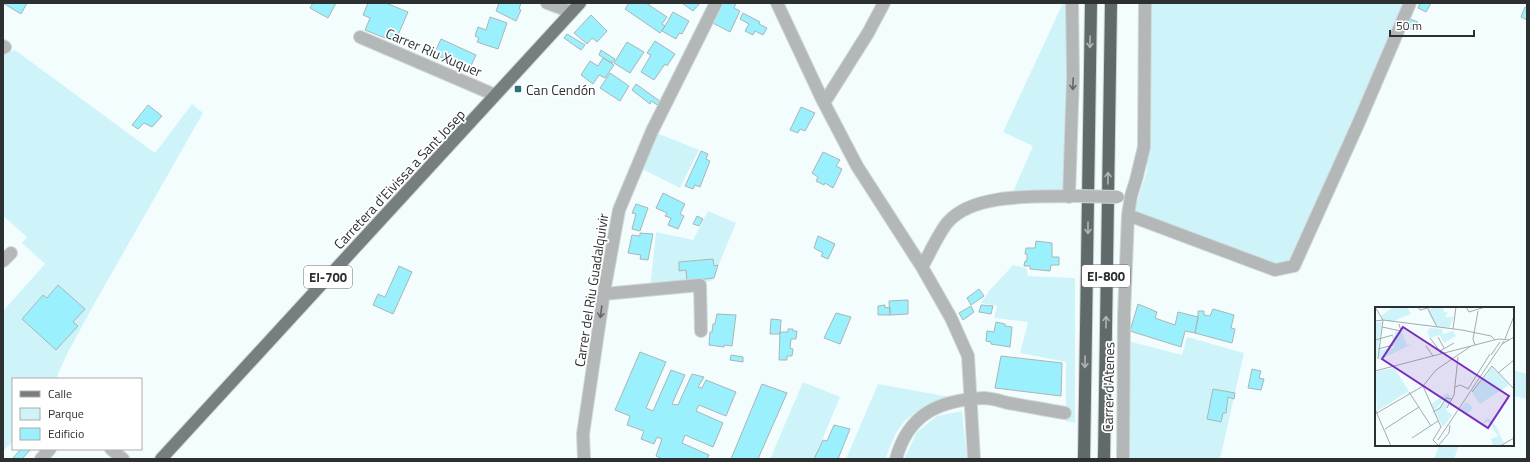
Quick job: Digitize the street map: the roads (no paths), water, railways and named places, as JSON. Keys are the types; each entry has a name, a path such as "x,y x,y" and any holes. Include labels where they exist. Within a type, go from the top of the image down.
{"highway":[{"name":"EI-800","path":"1084,459 1091,3"},
{"name":"EI-800","path":"1104,459 1111,3"}],"main road":[{"name":"EI-700","path":"496,95 580,3"},
{"name":"Carretera d'Eivissa a Sant Josep","path":"161,459 496,95"}],"street":[{"path":"547,3 571,12"},
{"name":"Carrer del Riu Guadalquivir","path":"584,459 583,434 604,294 619,210 652,131 716,3"},
{"path":"777,3 824,103 857,166 922,267 951,318 968,356 974,459"},
{"path":"824,103 868,33 884,3"},
{"path":"1072,3 1073,197"},
{"name":"Carrer d'Atenes","path":"1123,459 1124,315 1128,215 1130,196 1136,180 1144,146 1145,3"},
{"path":"1128,215 1275,270 1294,266 1359,122 1410,3"},
{"name":"Carrer Riu Xuquer","path":"360,37 496,95"},
{"path":"922,267 947,223 958,212 972,206 1011,197 1130,196"},
{"path":"604,294 700,285 701,331"},
{"path":"896,459 901,441 910,427 920,417 932,410 948,404 985,398 1065,413"},
{"path":"41,459 49,450"},
{"path":"112,450 123,459"}],"place":[{"name":"Can Cendón","path":"518,89"}]}
